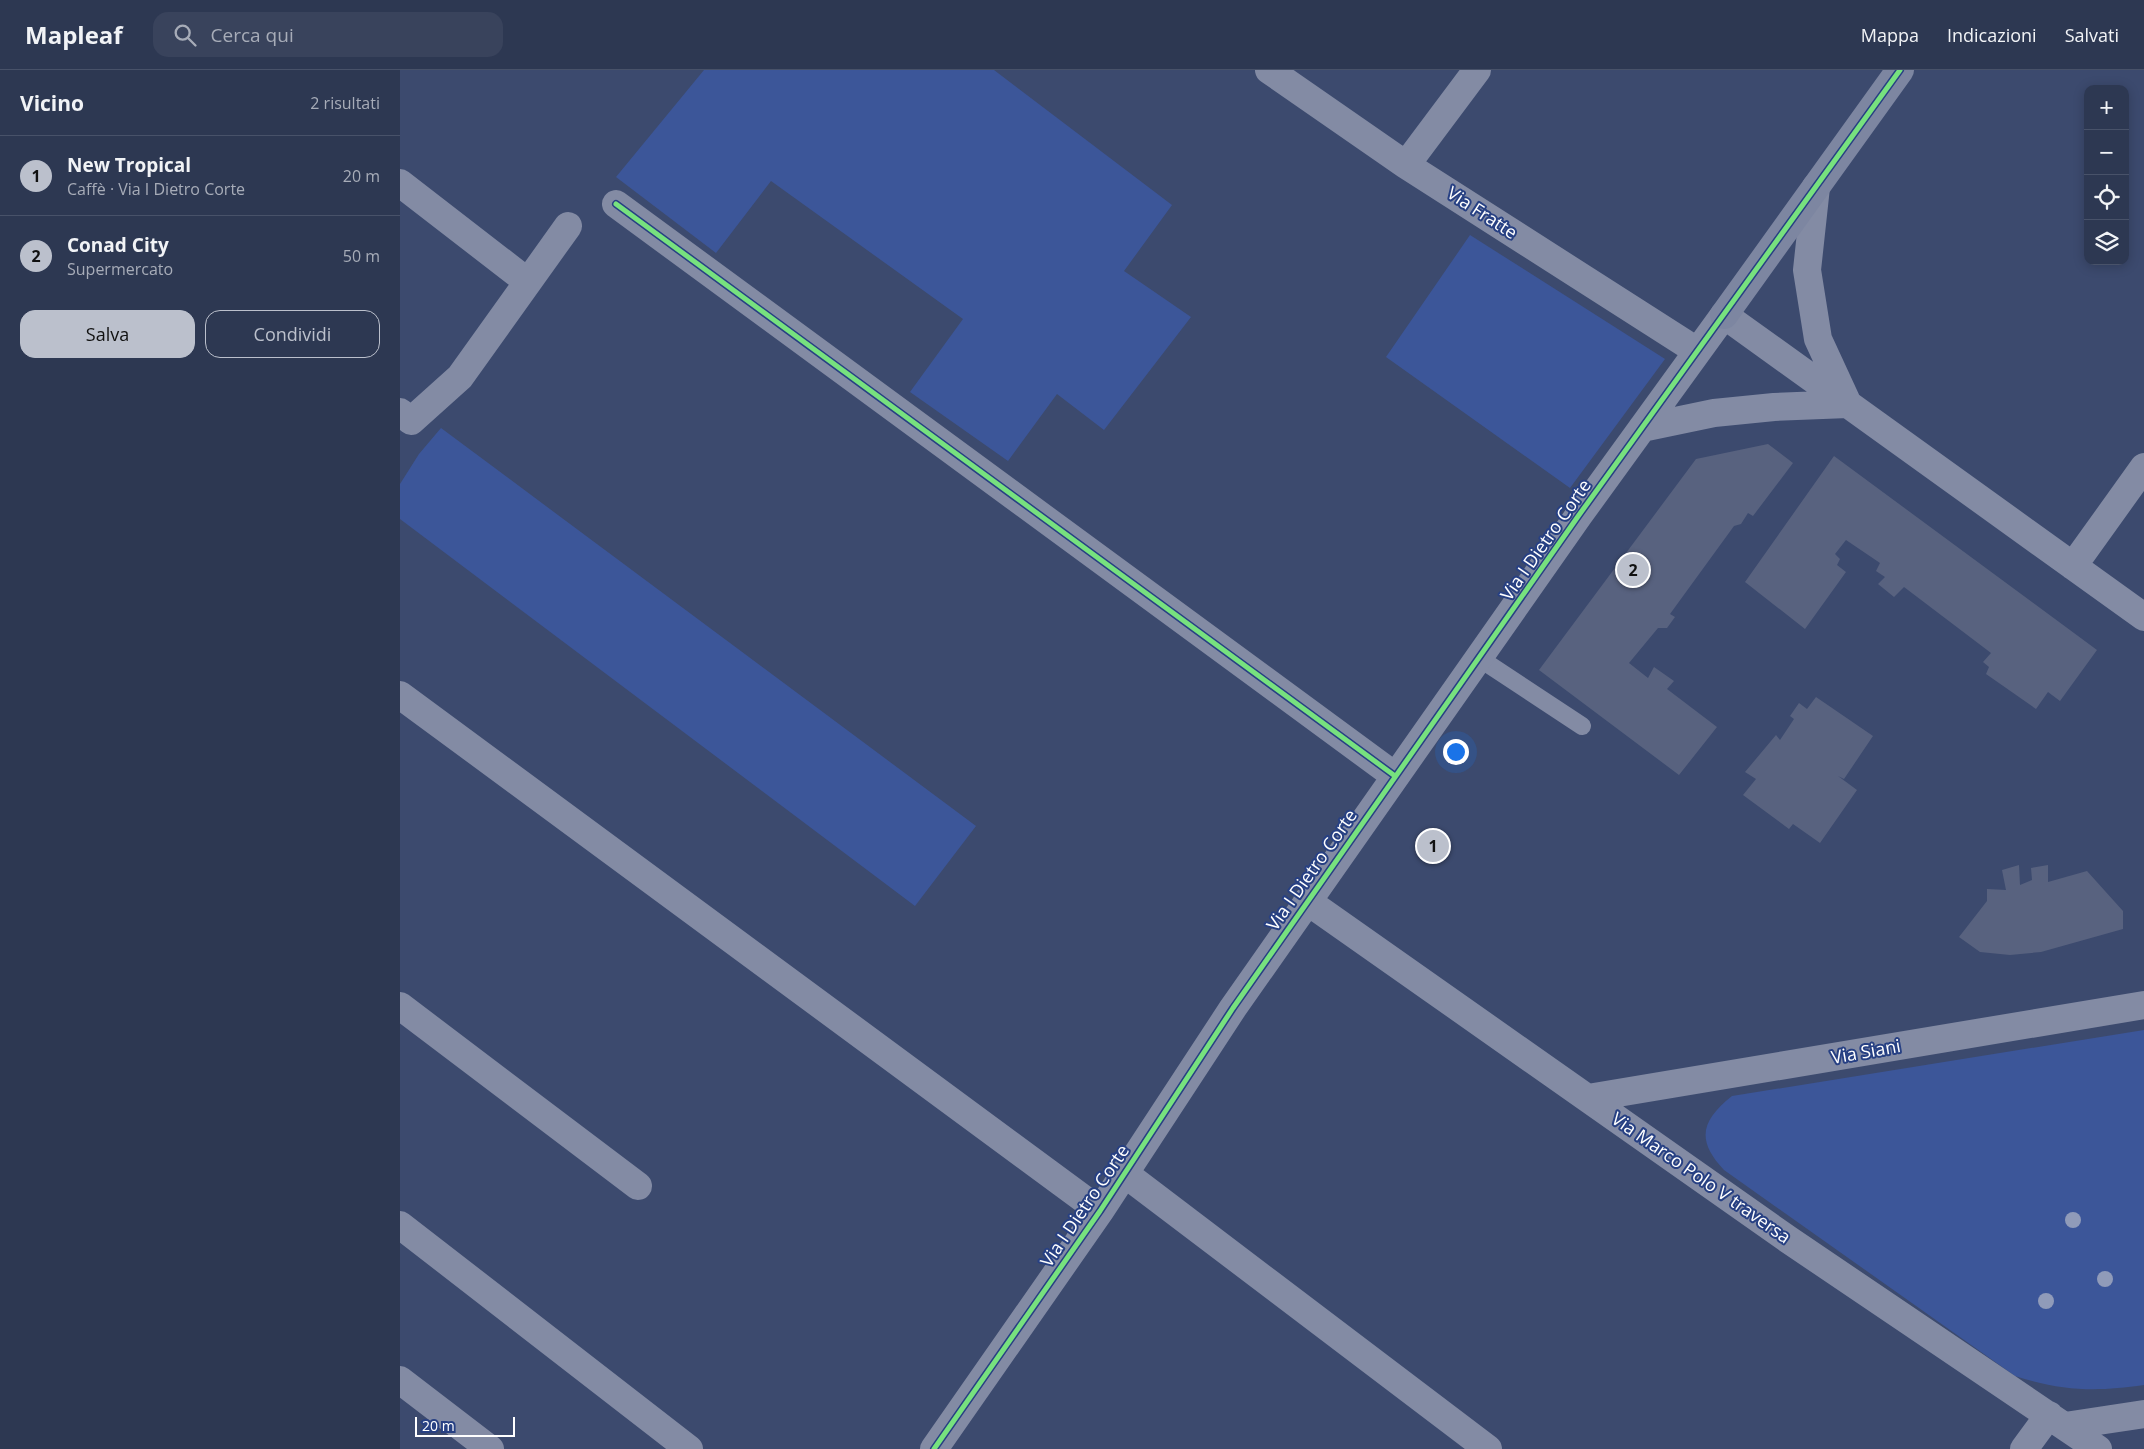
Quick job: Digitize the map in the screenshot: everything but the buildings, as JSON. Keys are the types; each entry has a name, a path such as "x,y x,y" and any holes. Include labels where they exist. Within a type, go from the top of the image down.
{"street":[{"name":"Via Fratte","path":"1270,70 1406,165 1697,351"},
{"path":"1406,165 1478,70"},
{"path":"1900,70 1724,315 2144,617"},
{"path":"400,183 528,282"},
{"path":"1816,187 1807,270 1818,339 1848,404"},
{"path":"616,204 1395,776"},
{"path":"404,424 460,377 568,226"},
{"name":"Via I Dietro Corte","path":"936,1448 1100,1211 1233,1008 1307,901 1724,315"},
{"path":"1642,428 1714,413 1774,407 1848,404"},
{"path":"2073,566 2144,467"},
{"path":"400,695 1100,1211"},
{"name":"Via Marco Polo V traversa","path":"1307,901 1789,1240 2098,1449"},
{"name":"Via Siani","path":"1588,1098 2144,1005"},
{"path":"400,1006 638,1186"},
{"path":"1124,1173 1488,1449"},
{"path":"400,1225 689,1449"},
{"path":"400,1380 490,1449"},
{"path":"2024,1449 2057,1421 2144,1414"}],"lane":[{"path":"1479,658 1582,726"}],"shaded area":[{"path":"704,70 994,70 1172,205 1124,271 1191,317 1104,430 1057,394 1008,461 910,392 963,319 771,181 716,253 616,177"},
{"path":"1470,235 1665,359 1570,488 1386,357"},
{"path":"441,428 976,826 915,906 400,519 400,484 419,454"},
{"path":"2144,1030 2144,1385 2110,1389 2079,1389 2049,1385 2015,1376 1724,1170 1709,1149 1706,1140 1708,1122 1732,1096"}],"cycle path":[{"path":"934,1449 1100,1211 1233,1008 1579,515 1900,70"},
{"path":"616,204 1395,776"}],"place":[{"name":"Conad City","path":"1633,570"},
{"name":"New Tropical","path":"1433,846"}]}
